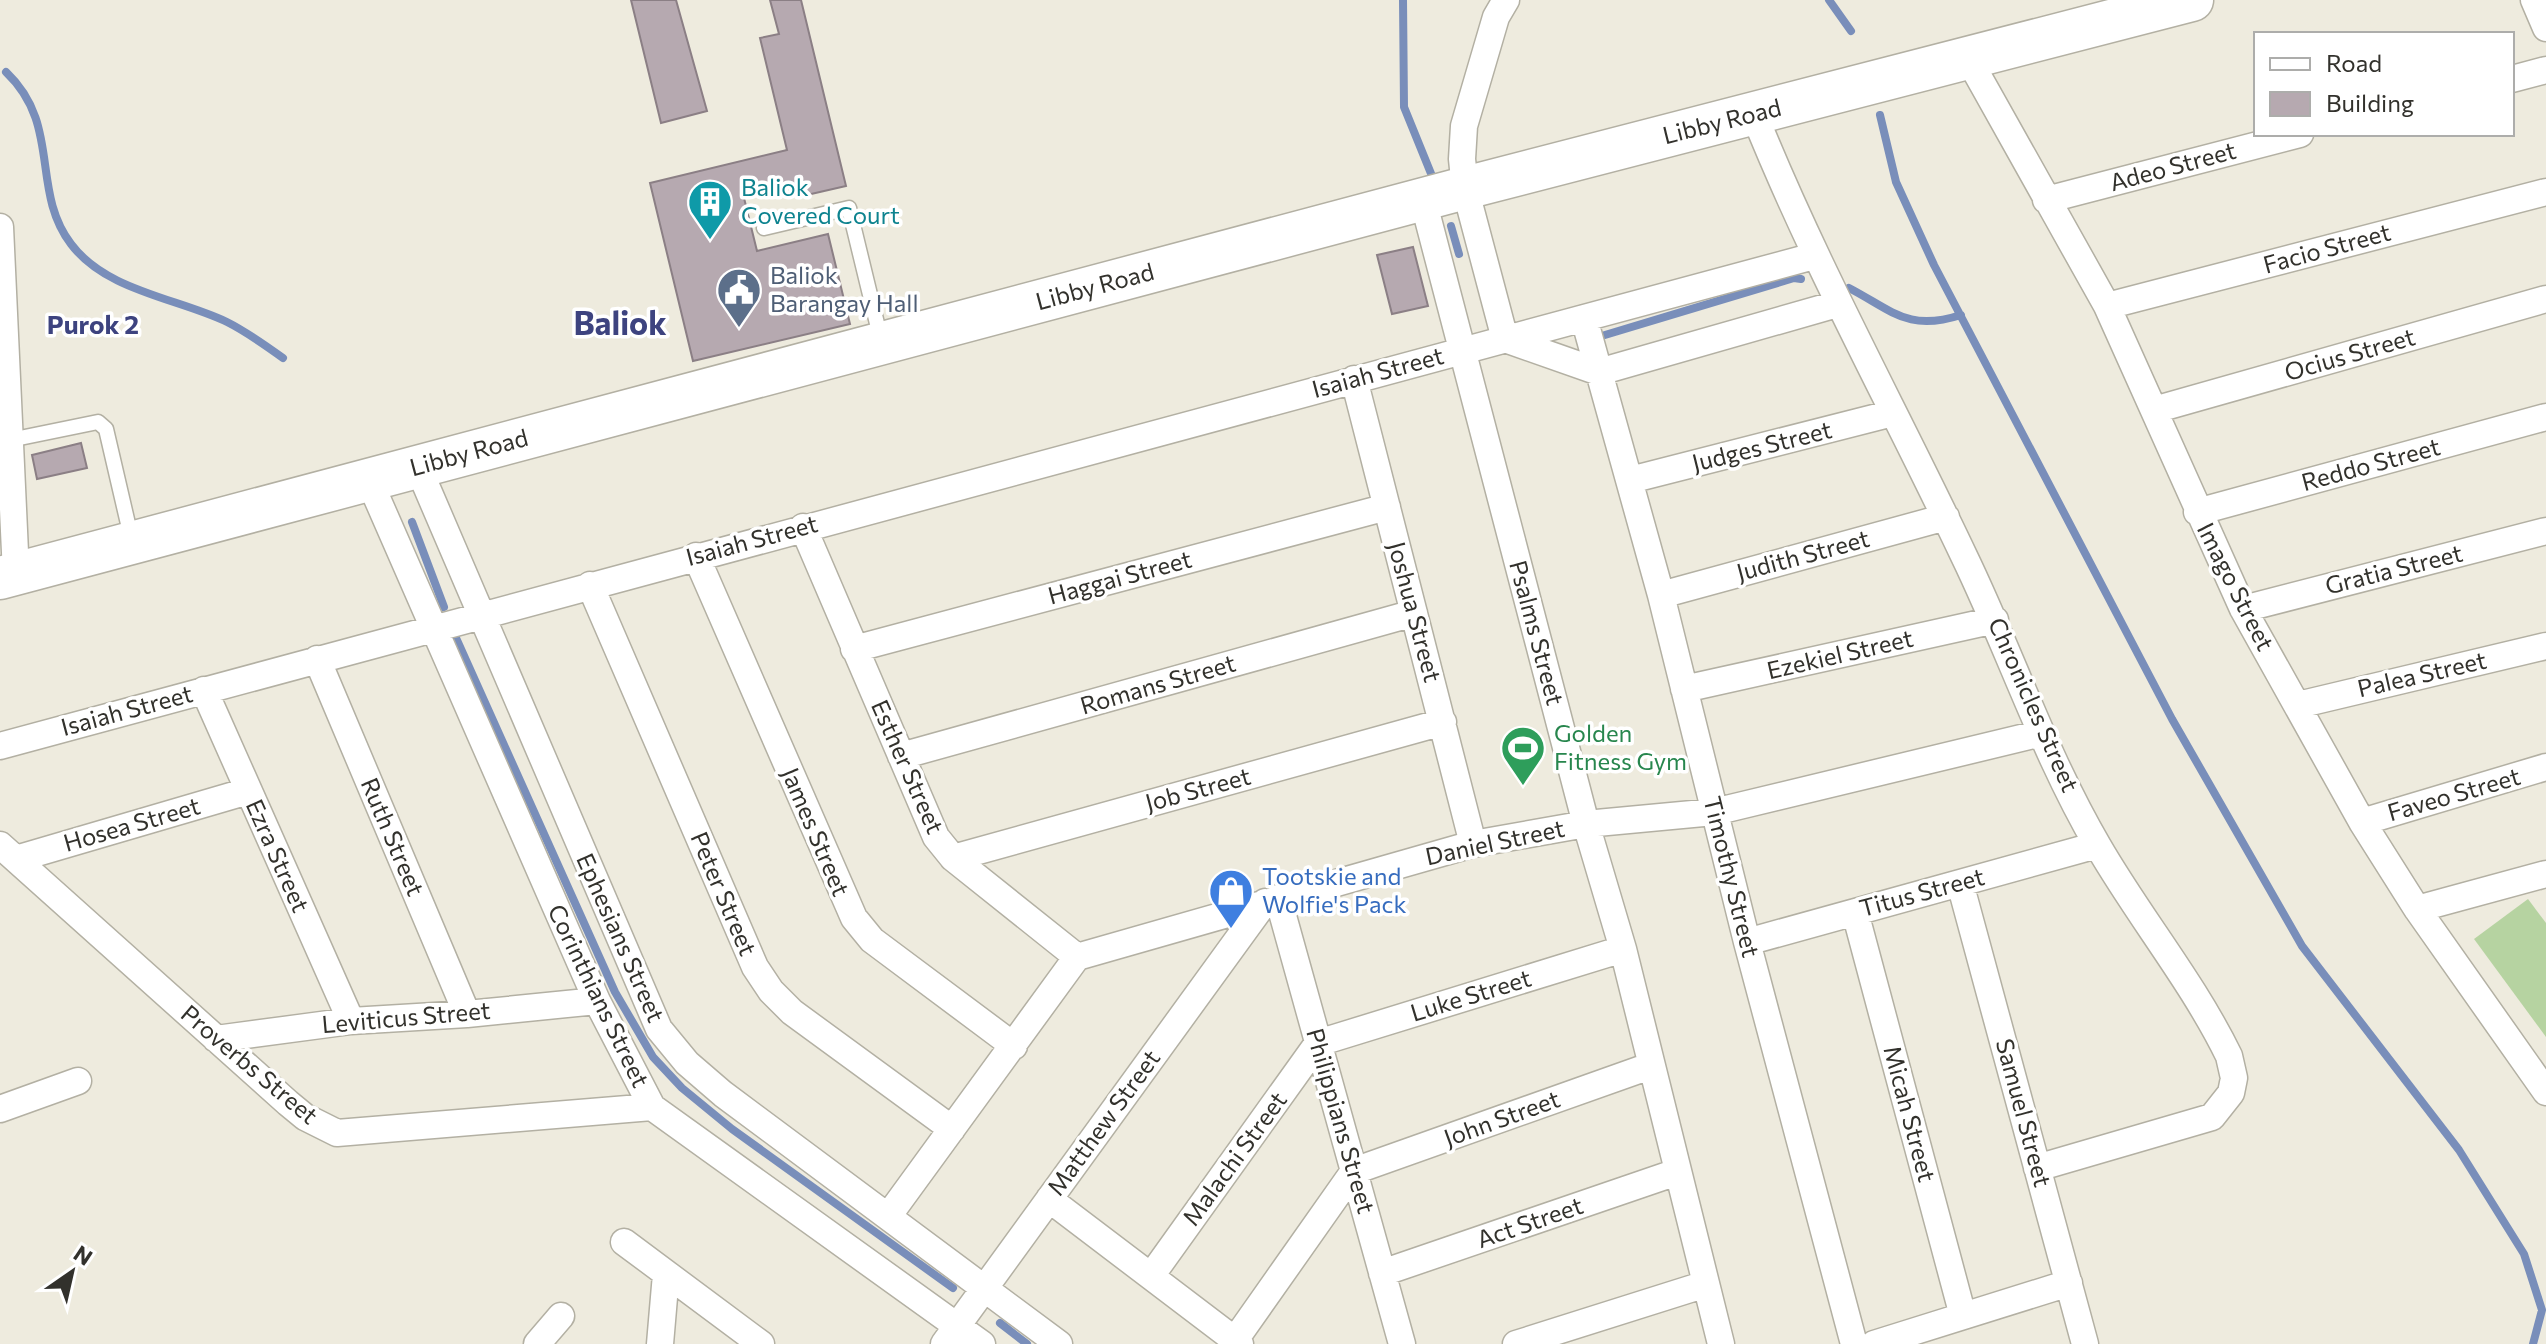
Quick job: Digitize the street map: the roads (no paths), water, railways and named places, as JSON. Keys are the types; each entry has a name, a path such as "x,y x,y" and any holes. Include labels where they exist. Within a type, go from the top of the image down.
{"main road":[{"name":"Libby Road","path":"8,576 1465,188 2192,0"}],"street":[{"path":"1506,0 1496,17 1464,126 1465,188 1505,339 1599,372 1837,304"},
{"path":"2534,0 2546,28"},
{"name":"Imago Street","path":"1968,58 2107,306 2243,609 2362,822 2417,909 2545,1088"},
{"path":"2514,78 2546,70"},
{"name":"Chronicles Street","path":"1754,114 1814,256 1946,517 1995,620 2042,733 2097,845 2222,1042 2234,1078 2224,1105 2212,1117 2037,1168"},
{"name":"Adeo Street","path":"2046,200 2292,136"},
{"name":"Facio Street","path":"2107,306 2546,192"},
{"name":"Psalms Street","path":"1423,200 1586,824 1623,949 1721,1344"},
{"path":"0,227 10,440 8,576"},
{"name":"Isaiah Street","path":"0,746 1814,256"},
{"name":"Ocius Street","path":"2154,410 2546,299"},
{"name":"Timothy Street","path":"1584,318 1661,595 1747,942 1854,1344"},
{"name":"Joshua Street","path":"1354,379 1473,844"},
{"name":"Judges Street","path":"1630,480 1893,413"},
{"name":"Reddo Street","path":"2197,512 2546,417"},
{"name":"Ephesians Street","path":"418,467 659,1029 687,1063 723,1094 1059,1344"},
{"name":"Corinthians Street","path":"369,480 597,1001 652,1107 951,1335 982,1344"},
{"name":"Haggai Street","path":"854,649 1387,507"},
{"name":"Judith Street","path":"1661,595 1946,517"},
{"name":"Esther Street","path":"803,527 927,820 953,858 1077,957"},
{"name":"Gratia Street","path":"2243,609 2546,531"},
{"name":"James Street","path":"696,556 854,918 872,940 1014,1046"},
{"name":"Peter Street","path":"590,585 763,979 792,1012 952,1129"},
{"name":"Romans Street","path":"901,756 1414,613"},
{"name":"Ezekiel Street","path":"1684,689 1995,620"},
{"name":"Palea Street","path":"2298,705 2546,646"},
{"name":"Ruth Street","path":"317,659 467,1014"},
{"name":"Ezra Street","path":"204,690 351,1021"},
{"name":"Job Street","path":"953,858 1443,722"},
{"name":"Daniel Street","path":"1077,957 1473,844 1586,824 1714,812 2042,733"},
{"name":"Faveo Street","path":"2362,822 2546,767"},
{"name":"Hosea Street","path":"8,852 248,791"},
{"name":"Titus Street","path":"1747,942 2097,845"},
{"name":"Proverbs Street","path":"8,852 296,1110 337,1133 652,1107"},
{"path":"2417,909 2546,874"},
{"name":"Samuel Street","path":"1960,883 2085,1344"},
{"name":"Philippians Street","path":"1271,900 1318,1043 1402,1344"},
{"name":"Matthew Street","path":"951,1335 1271,900"},
{"name":"Micah Street","path":"1855,912 1963,1316"},
{"name":"Luke Street","path":"1318,1043 1623,949"},
{"path":"889,1215 1077,957"},
{"name":"Leviticus Street","path":"216,1039 351,1021 467,1014 597,1001"},
{"name":"Malachi Street","path":"1151,1276 1318,1043"},
{"name":"John Street","path":"1354,1171 1650,1066"},
{"path":"0,1109 78,1081"},
{"path":"1049,1199 1238,1342 1354,1171"},
{"name":"Act Street","path":"1382,1273 1677,1172"},
{"path":"624,1242 761,1344"},
{"path":"660,1344 666,1274"},
{"path":"1874,1344 2069,1283"},
{"path":"1516,1344 1706,1284"},
{"path":"537,1344 561,1316"}],"lane":[{"path":"764,228 849,208 882,344"},
{"path":"10,440 98,422 106,429 132,542"}],"waterway":[{"path":"1403,0 1404,107 1432,176"},
{"path":"1829,0 1851,31"},
{"path":"6,72 23,92 34,114 51,202 59,223 71,244 86,260 103,273 143,292 227,322 283,358"},
{"path":"1880,115 1896,182 1934,265 2172,719 2302,946 2459,1150 2524,1254 2542,1310 2533,1344"},
{"path":"1451,226 1459,254"},
{"path":"1595,338 1794,278 1801,279"},
{"path":"1849,288 1890,311 1914,320 1943,320 1961,315"},
{"path":"412,522 444,607"},
{"path":"456,638 615,992 653,1057 682,1088 732,1129 953,1288"},
{"path":"1000,1323 1027,1344"}],"place":[{"name":"Baliok Covered Court","path":"710,241"},
{"name":"Baliok Barangay Hall","path":"739,329"},
{"name":"Golden Fitness Gym","path":"1523,787"},
{"name":"Tootskie and Wolfie's Pack","path":"1231,930"}],"district":[{"name":"Baliok","path":"620,324"},
{"name":"Purok 2","path":"93,325"}]}
